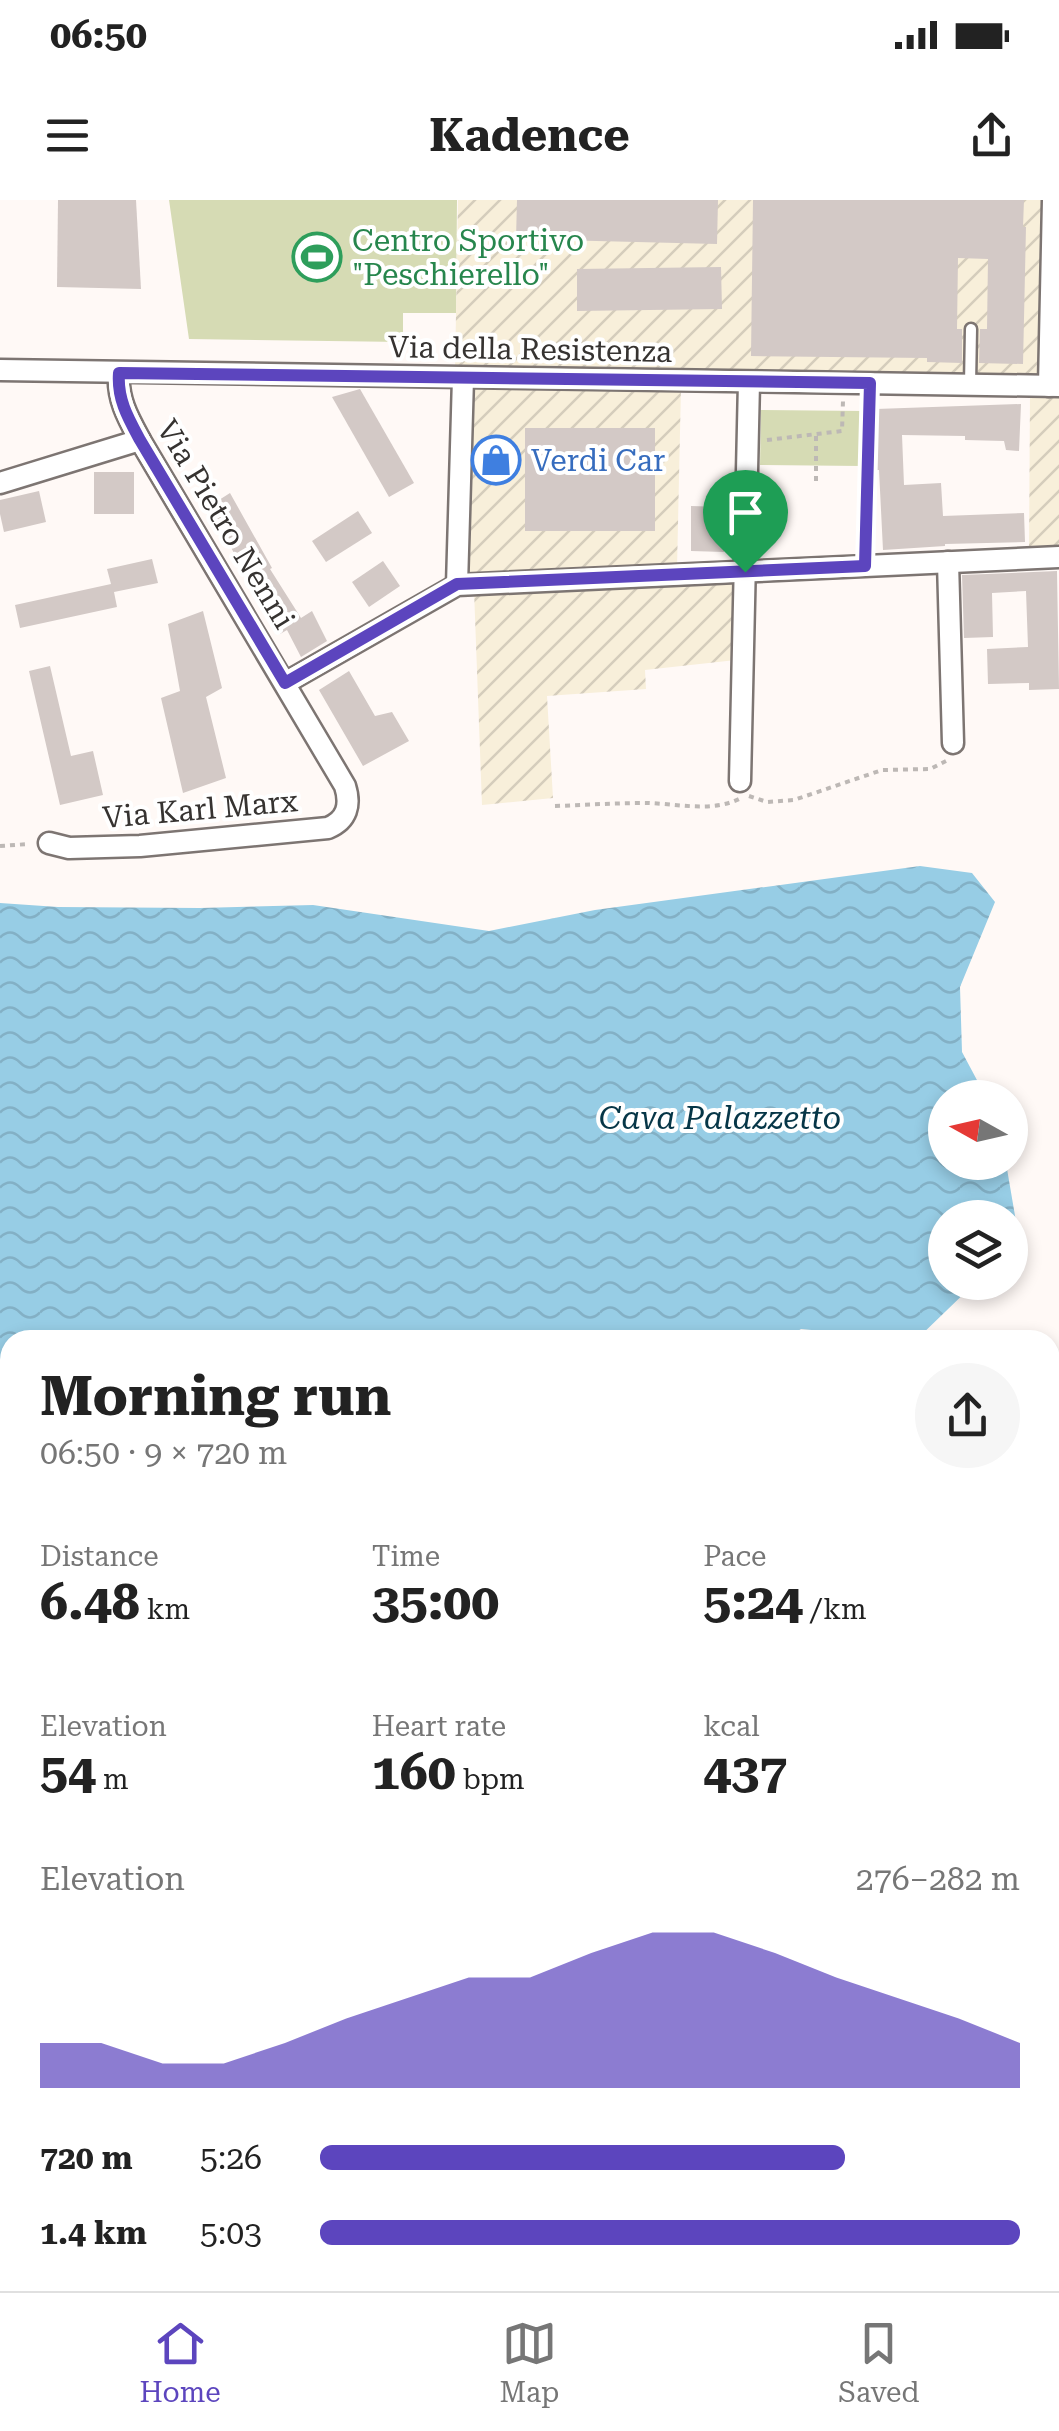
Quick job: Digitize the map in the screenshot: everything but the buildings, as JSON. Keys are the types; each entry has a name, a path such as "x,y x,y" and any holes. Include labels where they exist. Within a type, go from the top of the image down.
{"street":[{"path":"1053,200 1054,386"},
{"name":"Via della Resistenza","path":"0,370 1054,386"},
{"name":"Via Pietro Nenni","path":"119,373 121,402 140,440 345,786 348,808"},
{"path":"457,584 463,378"},
{"path":"740,780 748,382"},
{"path":"0,484 140,440"},
{"path":"285,683 457,584 1059,557"},
{"path":"948,562 953,744"},
{"name":"Via Karl Marx","path":"49,842 69,848 140,846 328,828 337,824 348,808"}],"lane":[{"path":"970,385 971,329"}],"path":[{"path":"748,442 842,431 844,383"},
{"path":"865,566 870,383"},
{"path":"816,434 816,481"},
{"path":"555,806 711,806 735,802 745,793 766,802 794,800 882,770 936,767 951,755 953,744"},
{"path":"0,846 49,842"}],"shaded area":[{"path":"458,200 1059,200 1059,382 455,372"},
{"path":"469,386 681,387 677,569 464,577"},
{"path":"1030,395 1059,396 1059,548 1029,549"},
{"path":"739,577 736,660 645,670 646,689 547,696 553,798 482,805 474,590"}],"green space":[{"name":"Centro Sportivo \"Peschierello\"","path":"169,200 457,200 456,313 403,313 403,342 189,339"},
{"path":"761,410 864,411 862,466 760,465"}],"water":[{"name":"Cava Palazzetto","path":"920,866 972,873 995,902 960,987 962,1052 977,1080 928,1080 928,1180 1009,1180 1012,1200 928,1200 928,1300 957,1300 926,1330 0,1330 0,903 200,908 313,905 489,931 595,910"}],"place":[{"name":"Centro Sportivo \"Peschierello\"","path":"317,257"},
{"name":"Verdi Car","path":"496,460"}],"route":[{"path":"119,373 870,383 865,566 745,572 457,584 285,683 126,415 118,388 119,373"}]}
